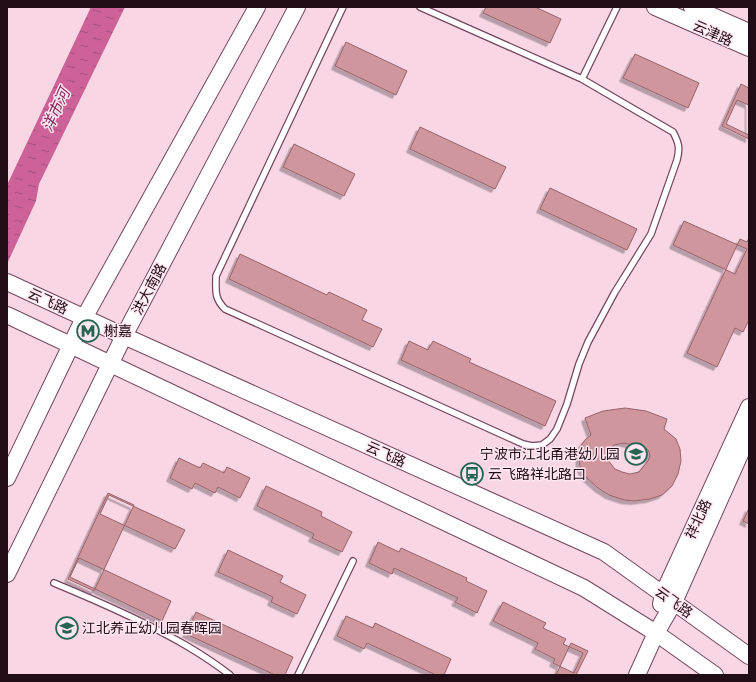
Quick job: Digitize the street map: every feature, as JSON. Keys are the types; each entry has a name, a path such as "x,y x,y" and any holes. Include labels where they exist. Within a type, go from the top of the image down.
{"main road":[{"path":"7,478 84,318 257,7"},
{"name":"洪大南路","path":"7,574 124,336 297,7"},
{"name":"云津路","path":"655,7 749,48"},
{"name":"云津路","path":"692,7 749,32"},
{"name":"云飞路","path":"7,282 604,552 749,656"},
{"path":"11,317 584,588 656,633 715,675"},
{"name":"祥北路","path":"637,675 656,633 668,598 749,407"},
{"name":"祥北路","path":"668,598 749,434"}],"lane":[{"path":"343,7 216,276 218,302 225,309 523,444 532,446 542,445 550,439 557,428 567,404 579,364 588,342 615,292 651,234 677,160 679,149 677,140 673,132 582,79 420,7"},
{"path":"582,79 617,7"},
{"path":"298,675 353,561"},
{"path":"54,583 139,620 217,664 230,675"}],"water":[{"name":"洋市河","path":"91,7 125,7 39,184 36,201 7,264 7,185"}],"building":[{"path":"486,7 535,7 561,19 550,43 483,13"},
{"path":"346,42 407,71 396,95 335,66"},
{"path":"635,54 699,83 688,108 623,78"},
{"path":"741,84 749,88 749,139 722,126"},
{"path":"737,100 749,105 749,135 726,124"},
{"path":"420,127 506,167 495,189 410,149"},
{"path":"294,144 355,174 344,196 283,167"},
{"path":"550,188 637,229 627,250 540,209"},
{"path":"684,221 747,249 735,274 673,245"},
{"path":"749,238 749,320 743,332 735,328 717,367 687,353 740,239 747,242"},
{"path":"240,254 327,295 329,292 367,310 362,320 382,329 373,347 229,279"},
{"path":"409,341 428,350 433,341 471,359 469,362 556,401 545,426 401,360"},
{"path":"625,408 646,411 667,419 664,429 676,439 680,449 681,461 678,474 672,486 662,495 650,499 634,501 624,500 609,495 587,478 580,467 579,454 582,444 591,435 585,418 603,411","holes":["624,443 647,449 650,456 639,472 630,474 622,472 615,469 607,459 610,449 614,445"]},
{"path":"179,458 200,468 203,463 224,473 227,467 250,478 240,498 218,487 215,493 195,483 192,489 170,478"},
{"path":"266,486 322,512 321,516 352,532 342,552 312,538 314,534 257,506"},
{"path":"108,493 134,505 94,591 68,579"},
{"path":"109,495 185,530 175,549 100,514"},
{"path":"749,508 749,524 743,521"},
{"path":"378,542 399,552 401,548 467,578 466,581 487,591 477,613 455,602 458,598 394,568 392,574 369,563"},
{"path":"228,550 283,576 280,582 306,595 297,614 271,602 273,597 218,572"},
{"path":"79,558 171,601 162,621 70,577"},
{"path":"503,602 546,623 543,628 566,639 563,644 583,653 574,673 553,663 555,659 535,649 538,643 493,621"},
{"path":"196,612 293,657 285,675 275,675 186,634"},
{"path":"346,616 373,628 375,623 451,659 444,675 436,675 367,643 364,649 337,636"},
{"path":"571,643 588,651 576,675 556,675"}],"place":[{"name":"榭嘉","path":"88,331"},
{"name":"宁波市江北甬港幼儿园","path":"636,454"},
{"name":"云飞路祥北路口","path":"472,474"},
{"name":"江北养正幼儿园春晖园","path":"67,628"}]}
